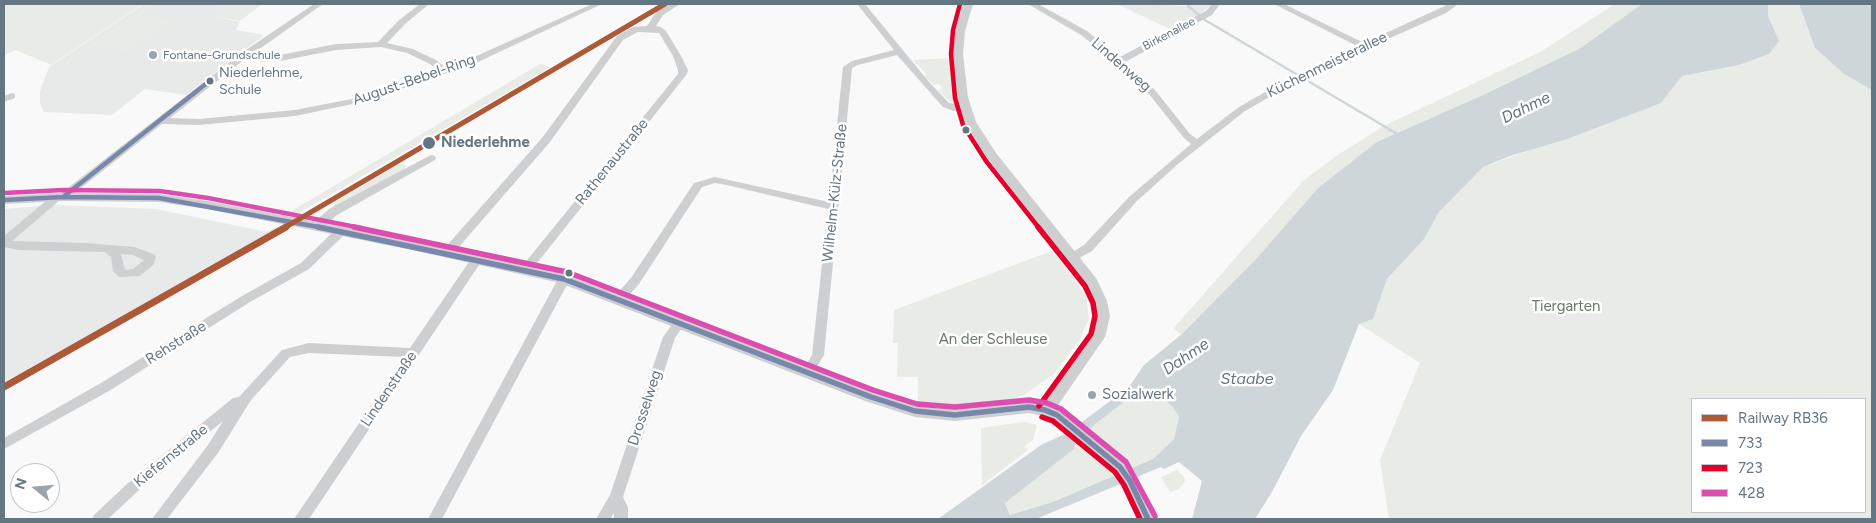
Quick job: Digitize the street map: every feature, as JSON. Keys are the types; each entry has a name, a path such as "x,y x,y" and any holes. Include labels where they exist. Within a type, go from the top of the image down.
{"street":[{"path":"4,242 242,56 319,4"},
{"path":"381,44 402,22 424,4"},
{"name":"August-Bebel-Ring","path":"159,121 198,122 309,111 364,99 445,71 527,37 598,4"},
{"path":"447,253 546,140 620,38 636,29 651,27 660,14 676,4"},
{"path":"862,4 926,84 946,105 954,108 965,108"},
{"path":"968,4 961,26 958,54 960,83 965,108 972,127 983,144 1091,282 1100,302 1103,316 1101,326 1090,349 1045,410"},
{"name":"Lindenweg","path":"1034,4 1084,33 1119,61 1152,92 1187,136 1196,142"},
{"name":"Birkenallee","path":"1119,61 1209,13 1216,4"},
{"path":"1278,4 1362,46"},
{"name":"Küchenmeisterallee","path":"1072,258 1088,248 1139,194 1196,142 1242,110 1299,76 1443,11 1454,4"},
{"name":"Rathenaustraße","path":"526,269 682,74 683,70 662,31 651,27"},
{"path":"242,56 263,59 280,58 336,47 381,44 410,51 433,62 445,71"},
{"name":"Wilhelm-Külz-Straße","path":"808,372 818,355 848,67 855,62 901,51"},
{"path":"316,227 333,212 431,158"},
{"path":"619,299 635,280 698,185 715,180 833,207"},
{"path":"4,200 60,197 173,200 477,259 564,279 871,397 915,411 933,414 980,414 1029,407 1045,410 1057,415 1126,476 1148,519"},
{"name":"Rehstraße","path":"4,444 105,387 252,295 305,266 340,232"},
{"path":"4,242 18,246 108,249"},
{"name":"Lindenstraße","path":"301,519 477,259"},
{"path":"436,519 564,279"},
{"name":"Drosselweg","path":"603,519 616,497 669,338 680,322"},
{"name":"Kiefernstraße","path":"158,519 213,449 246,396 276,360 286,353 297,349 413,353"},
{"name":"Kiefernstraße","path":"99,519 133,487 246,396"},
{"path":"616,497 621,507 621,519"}],"shaded area":[{"name":"Fontane-Grundschule","path":"144,4 226,4 216,17 240,22 236,30 264,35 186,95 145,89 112,115 44,112 40,103 40,91 49,67"},
{"path":"53,205 156,209 267,232 276,227 282,229 4,389 4,209"}],"green space":[{"path":"4,4 143,4 51,65 16,50 4,55"},
{"path":"226,4 262,4 240,21 216,17"},
{"path":"1117,4 1188,6 1189,4 1212,4 1193,20 1172,30"},
{"path":"1615,4 1642,4 1579,49 1318,188 1256,259 1182,334 1173,329 1304,180 1339,154 1384,126 1540,52"},
{"name":"Tiergarten","path":"1768,4 1799,4 1815,48 1844,74 1872,90 1872,519 1389,519 1380,460 1420,363 1359,324 1373,319 1387,279 1424,239 1439,212 1483,167 1661,103 1682,76 1739,65 1769,54 1772,24 1768,16"},
{"path":"147,5 152,6 140,15 173,20 128,52 93,47 60,70 54,70"},
{"path":"953,58 957,100 952,103 938,90 943,89 939,84 934,85 929,81 925,77 926,74 913,60"},
{"path":"540,64 551,67 297,214 288,213"},
{"path":"403,164 406,166 404,170 336,207 332,204 396,165"},
{"name":"An der Schleuse","path":"1054,250 1086,296 1089,319 1080,339 1054,374 1024,395 992,405 953,407 918,403 918,377 897,377 898,343 893,343 894,310"},
{"path":"1142,388 1155,392 1173,407 1179,417 1174,439 1153,459 1053,502 1011,515 1005,503 1074,449 1076,439"},
{"path":"1024,422 1037,425 1033,440 1024,446 1028,450 982,485 981,428"},
{"path":"1177,470 1184,477 1185,481 1179,489 1170,492 1161,477"}],"water":[{"name":"Staabe","path":"1642,4 1768,4 1768,16 1779,41 1769,54 1739,65 1682,76 1661,103 1567,139 1510,156 1483,167 1439,212 1424,239 1387,279 1373,319 1359,324 1333,390 1301,436 1272,492 1255,519 1192,519 1202,481 1179,462 1164,469 1161,467 1036,519 938,519 1041,445 1067,433 1129,387 1144,365 1182,334 1256,259 1318,188 1377,142 1479,97 1579,49","holes":["1142,388 1155,392 1173,407 1179,417 1174,439 1153,459 1053,502 1010,515 1005,503 1074,449 1076,439"]},
{"path":"1799,4 1872,4 1872,90 1844,74 1815,48"}],"waterway":[{"path":"1188,6 1205,20 1399,135"}],"rail line":[{"name":"RB36","path":"4,387 287,226 665,4"}],"transit line":[{"name":"723","path":"960,4 953,30 951,54 955,98 963,125 986,161 1085,286 1093,303 1095,316 1091,334 1039,406"},
{"name":"733","path":"63,197 212,79"},
{"name":"428","path":"4,193 63,190 160,191 208,198 413,238 567,272 873,390 917,404 955,407 1029,400 1047,403 1061,409 1126,462 1136,477 1155,516"},
{"name":"733","path":"4,200 63,197 159,198 207,205 412,245 564,279 871,397 915,411 955,415 1029,407 1045,410 1057,415 1120,467 1130,481 1148,519"},
{"name":"723","path":"1042,417 1053,421 1115,472 1124,485 1140,519"}],"place":[{"name":"Fontane-Grundschule","path":"153,55"},
{"name":"Niederlehme, Schule","path":"210,81"},
{"name":"Niederlehme","path":"429,143"},
{"name":"Sozialwerk","path":"1092,395"}],"water label":[{"name":"Dahme","path":"1526,108"},
{"name":"Dahme","path":"1186,357"}]}
